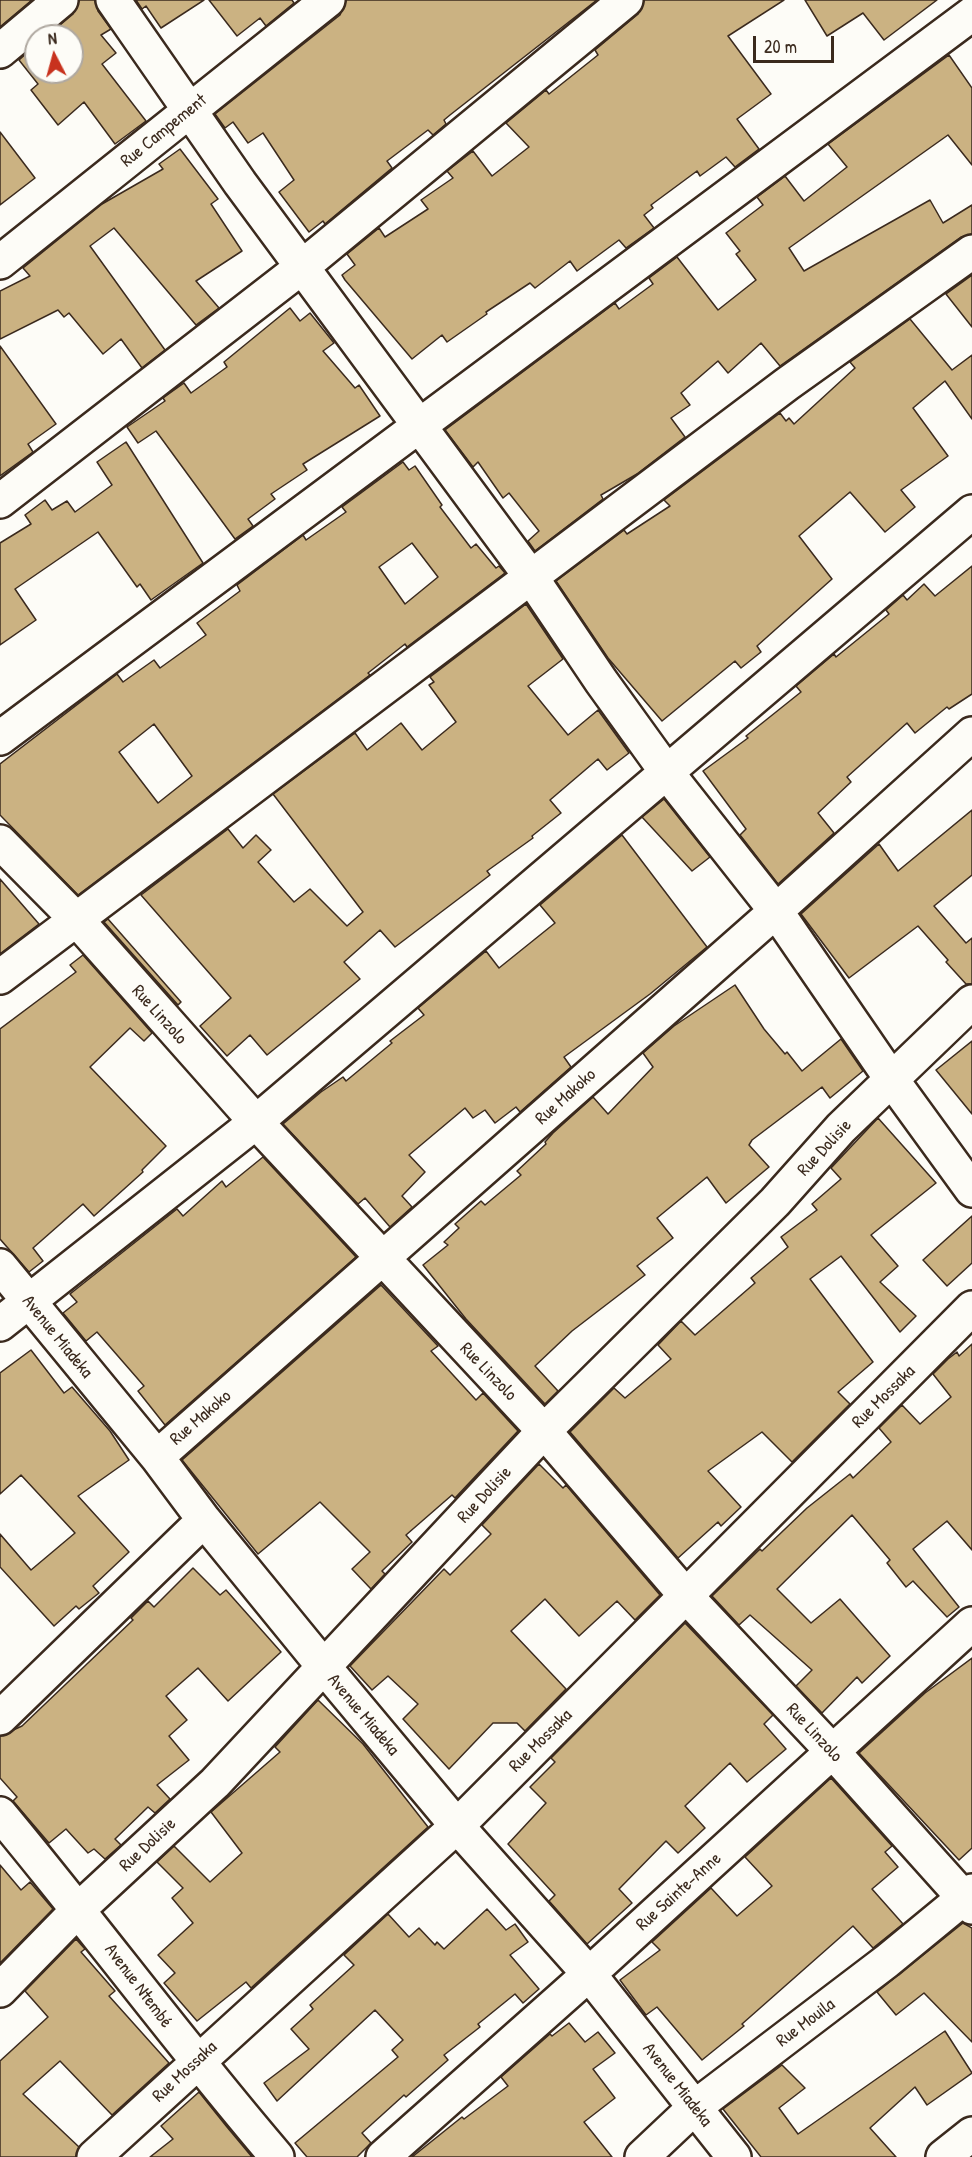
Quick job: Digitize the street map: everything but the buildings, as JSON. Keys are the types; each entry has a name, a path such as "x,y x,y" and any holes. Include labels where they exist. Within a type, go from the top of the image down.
{"street":[{"path":"0,51 61,0"},
{"path":"113,0 302,267 531,577 601,681 668,774 776,911 892,1080 972,1190"},
{"name":"Rue Campement","path":"0,262 328,0"},
{"path":"0,501 302,267 626,0"},
{"path":"0,738 419,427 965,16"},
{"path":"0,977 787,384 972,252"},
{"path":"0,1324 256,1122 467,939 668,774 972,512"},
{"name":"Rue Makoko","path":"157,1457 776,911 972,734"},
{"name":"Rue Linzolo","path":"0,842 76,919 256,1122 544,1431 686,1596 969,1899"},
{"name":"Rue Dolisie","path":"0,1990 79,1909 215,1783 544,1431 775,1202 841,1128 972,1002"},
{"name":"Avenue Miadeka","path":"0,1266 157,1457 204,1520 324,1668 457,1826 589,1974 734,2157"},
{"name":"Rue Mossaka","path":"94,2157 195,2062 457,1826 972,1308"},
{"path":"0,1718 204,1520"},
{"name":"Rue Sainte-Anne","path":"383,2157 589,1974 972,1624"},
{"name":"Avenue Ntembé","path":"0,1814 79,1909 195,2062 277,2157"},
{"name":"Rue Mouila","path":"642,2157 695,2107 969,1899"},
{"path":"943,2157 972,2134"}]}
